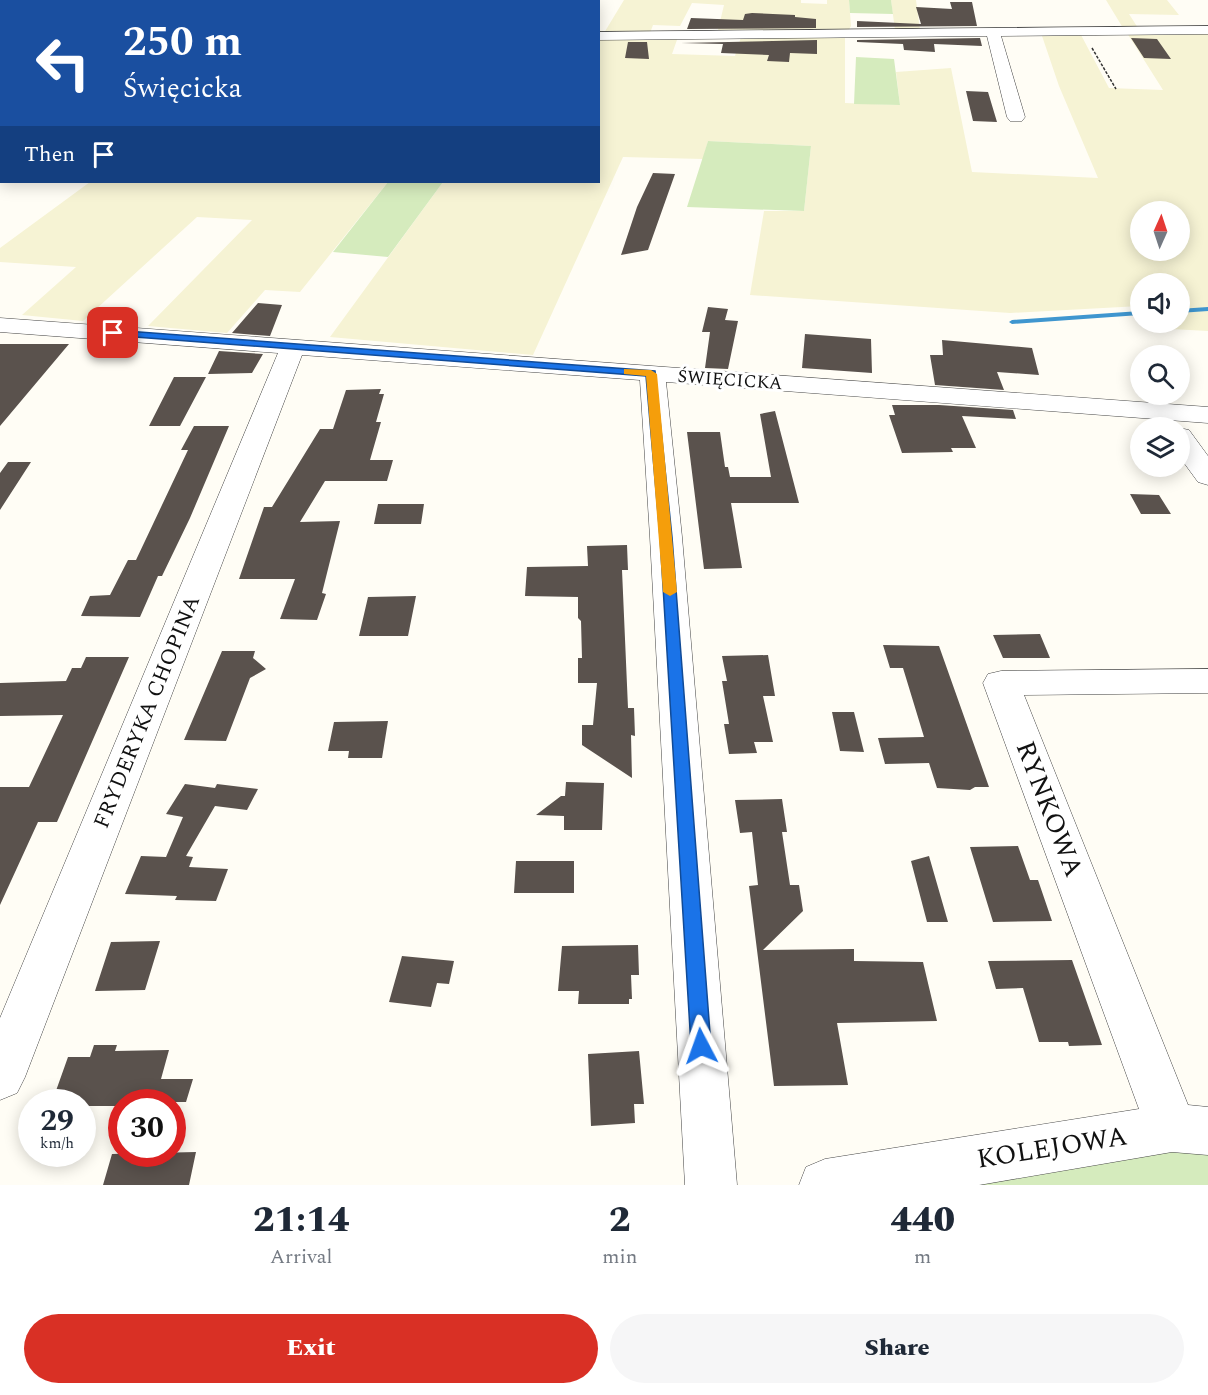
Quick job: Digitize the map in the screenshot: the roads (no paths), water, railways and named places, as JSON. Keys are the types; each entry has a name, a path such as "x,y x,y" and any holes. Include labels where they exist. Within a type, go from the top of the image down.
{"street":[{"path":"600,36 1208,30"},
{"path":"993,32 1016,117"},
{"name":"ŚWIĘCICKA","path":"0,325 651,374 1133,417"},
{"name":"FRYDERYKA CHOPINA","path":"0,1077 293,347"},
{"path":"651,374 666,537 711,1185"},
{"name":"ŚWIĘCICKA","path":"1190,417 1208,415"},
{"path":"1190,451 1208,476"},
{"name":"RYNKOWA","path":"1190,1130 1001,683 1208,681"},
{"name":"KOLEJOWA","path":"825,1185 1190,1130"}],"waterway":[{"path":"1190,310 1208,309"},
{"path":"1012,322 1130,314"}]}
